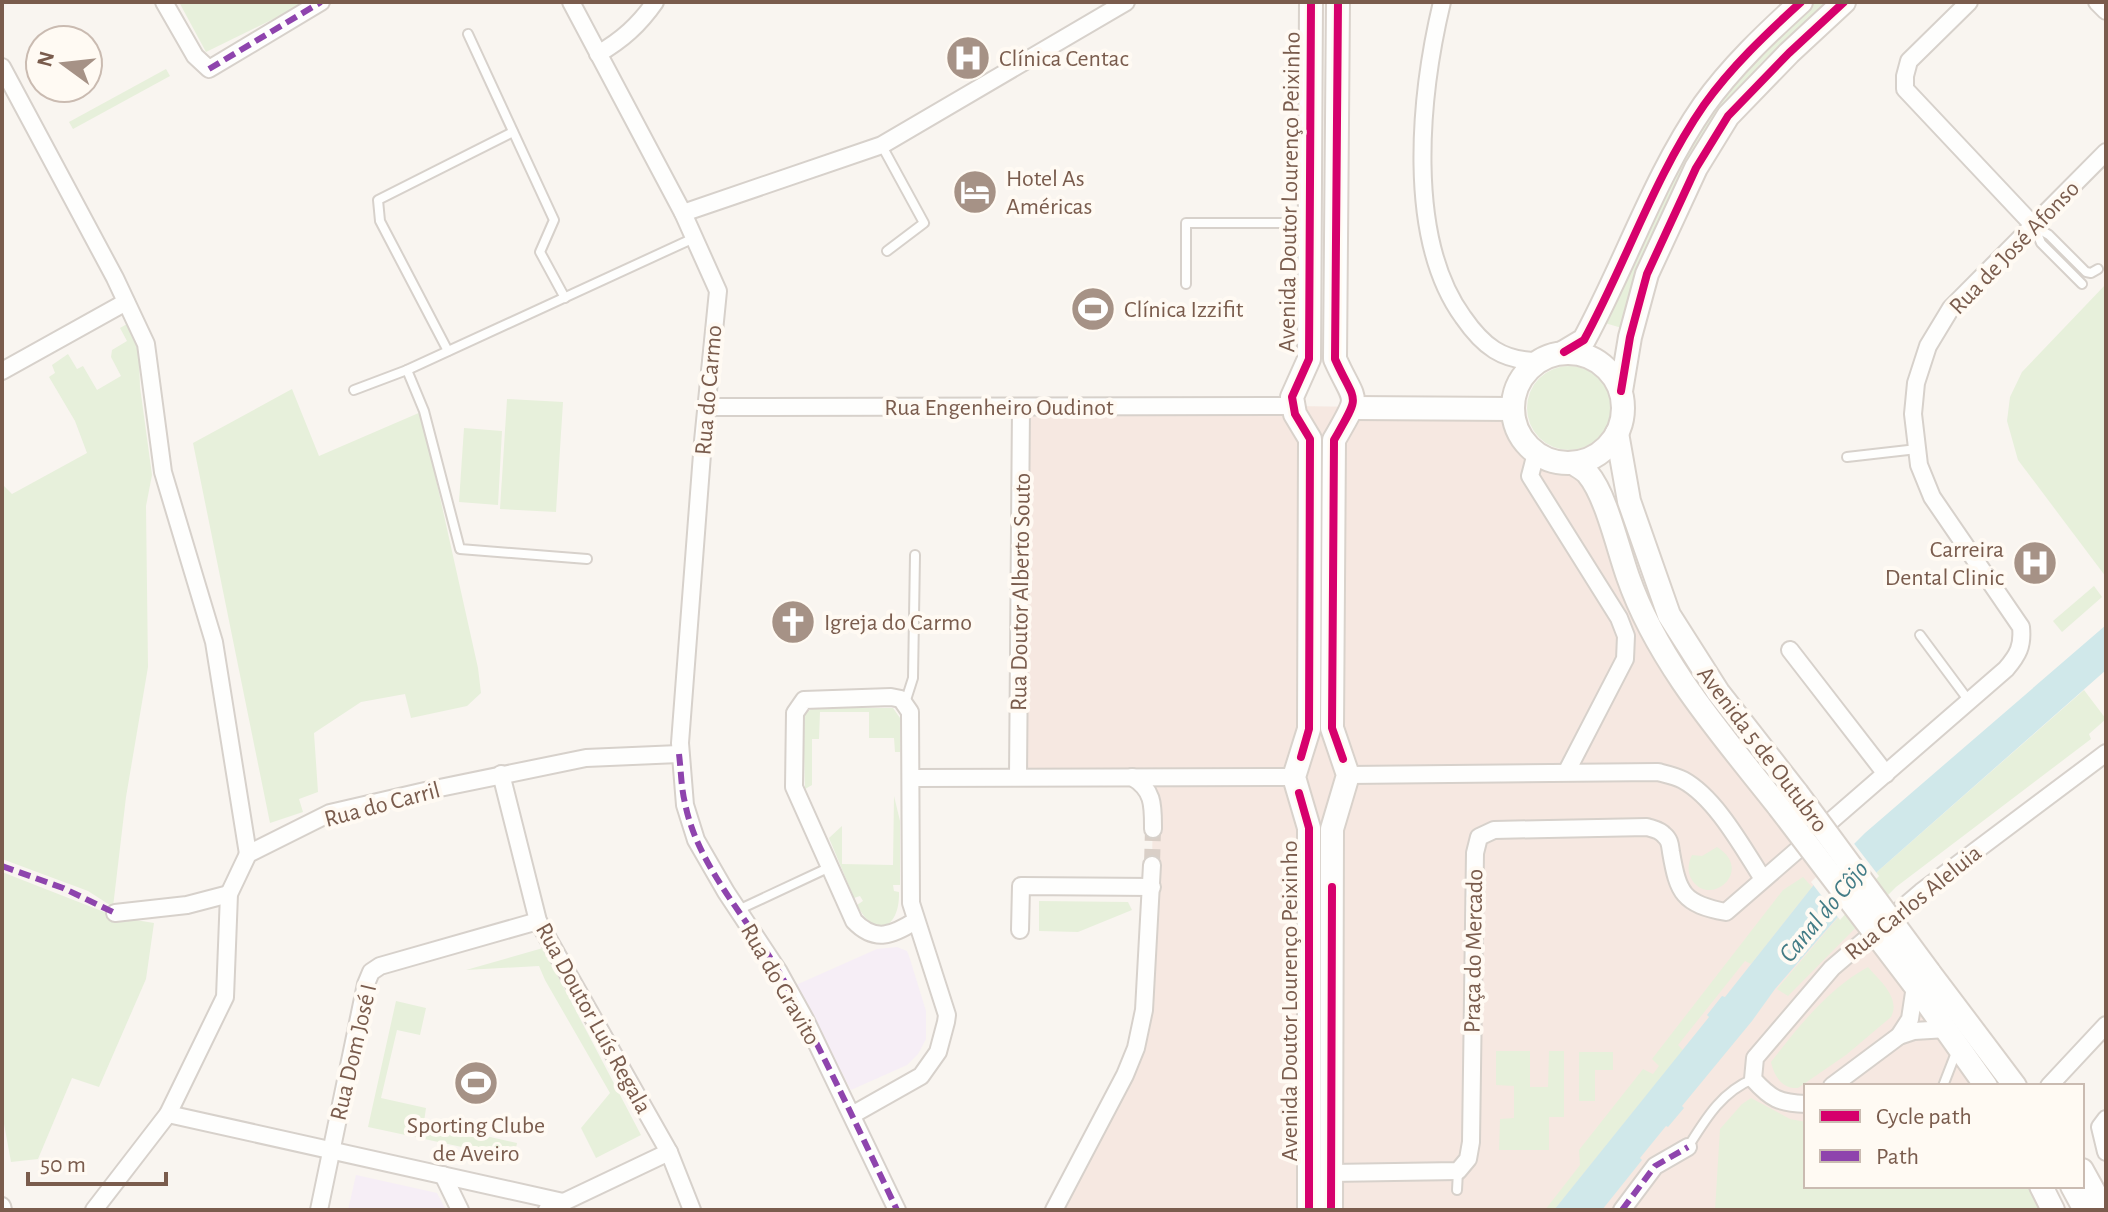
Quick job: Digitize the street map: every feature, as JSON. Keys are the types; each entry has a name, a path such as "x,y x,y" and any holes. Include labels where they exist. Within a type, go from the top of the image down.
{"main road":[{"name":"Avenida Doutor Lourenço Peixinho","path":"1309,1210 1309,828 1298,776 1309,729 1310,439 1296,413 1294,389 1304,375 1309,359 1311,2"},
{"name":"Avenida Doutor Lourenço Peixinho","path":"1338,2 1335,359 1352,390 1349,415"},
{"path":"1564,352 1582,354 1599,362 1613,374 1623,405 1617,433 1606,449 1590,459 1573,463 1560,463 1536,453 1524,441 1516,426 1513,409 1520,382 1538,361 1564,352 1584,340 1674,155 1705,103 1761,38 1801,2"},
{"path":"1621,391 1630,337 1647,274 1696,168 1728,116 1844,2"},
{"name":"Avenida Doutor Lourenço Peixinho","path":"1304,375 1323,369 1342,376"},
{"path":"1296,413 1317,430 1337,428 1349,415 1513,409"},
{"path":"1345,775 1337,753 1322,749 1307,752 1298,776 1306,799 1319,803 1331,801 1345,775 1332,728 1334,440 1349,415"},
{"name":"Avenida 5 de Outubro","path":"1617,433 1629,501 1669,615 1718,692 1797,793 1985,1084"},
{"name":"Avenida 5 de Outubro","path":"1573,463 1588,473 1605,508 1629,580 1650,627 1701,709 1919,980 2010,1078"},
{"name":"Avenida Doutor Lourenço Peixinho","path":"1331,1210 1332,829 1345,775"},
{"path":"2084,1174 2104,1210"},
{"path":"2042,1188 2053,1210"},
{"path":"2059,1188 2070,1210"},
{"path":"2073,1188 2085,1210"}],"street":[{"path":"164,2 195,56 209,69 321,2"},
{"name":"Rua do Carmo","path":"571,2 683,213 718,291 679,754"},
{"path":"598,54 622,40 644,19 655,2"},
{"path":"683,213 882,145 1126,2"},
{"path":"1442,2 1429,54 1423,116 1427,228 1435,262 1451,301 1475,335 1496,352 1516,361 1538,361"},
{"path":"1969,2 1909,61 1905,89 2034,226"},
{"path":"2097,2 2106,11"},
{"path":"2,67 146,344 163,472 214,642 248,854 229,894 225,997 168,1114 94,1210"},
{"name":"Rua de José Afonso","path":"1970,701 2006,669 2020,649 2023,640 2021,627 1932,497 1919,465 1913,414 1916,383 1928,346 1951,308 2106,152"},
{"path":"2,371 126,302"},
{"name":"Rua Engenheiro Oudinot","path":"706,407 1021,407 1296,413"},
{"name":"Rua Doutor Alberto Souto","path":"1018,777 1021,407"},
{"path":"1536,453 1530,476 1619,618 1626,636 1625,659 1567,771"},
{"path":"1790,650 1886,774"},
{"path":"852,1115 921,1076 938,1052 947,1015 911,903 910,712 905,704 891,697 804,700 795,713 794,787 854,921 863,930 883,935 898,932 915,921"},
{"path":"1345,775 1658,772 1683,780 1706,799 1740,842 1763,879 1970,701"},
{"name":"Rua Carlos Aleluia","path":"1753,1079 1755,1058 1832,968 1929,886 2106,753"},
{"name":"Rua do Carril","path":"248,854 330,813 586,758 679,754"},
{"name":"Rua do Gravito","path":"679,754 685,805 696,840 779,972 897,1210"},
{"name":"Rua Doutor Luís Regala","path":"501,774 538,921 669,1152 692,1210"},
{"path":"911,778 1298,776"},
{"path":"1132,777 1149,791 1153,803 1153,829"},
{"path":"1153,803 1166,783 1175,777"},
{"name":"Praça do Mercado","path":"1458,1171 1468,1159 1471,1142 1474,868 1479,837 1494,830 1647,827 1663,832 1670,841 1678,887 1686,898 1704,908 1726,912 1763,879"},
{"path":"1054,1210 1136,1048 1144,1010 1152,865"},
{"path":"1020,930 1021,886 1152,887"},
{"path":"115,913 187,905 229,894"},
{"name":"Rua Dom José I","path":"319,1210 371,972 380,966 538,921"},
{"path":"1899,1036 1910,1019 1919,980"},
{"path":"2051,1084 2106,1025"},
{"path":"1835,1084 1899,1036 1914,1031 1953,1037"},
{"path":"1753,1079 1782,1103 1804,1104"},
{"path":"168,1114 563,1202"},
{"path":"2106,1119 2100,1127 2106,1152"},
{"path":"1622,1210 1655,1166 1688,1147"},
{"path":"547,1210 669,1152"},
{"path":"1331,1173 1458,1171"},
{"path":"443,1175 460,1210"}],"lane":[{"path":"468,34 554,220 540,252 565,298"},
{"path":"448,351 380,221 378,200 513,132"},
{"path":"882,145 924,223 887,251"},
{"path":"1186,284 1186,223 1310,223"},
{"path":"2034,226 2049,235 2086,272 2098,269"},
{"path":"2034,226 2041,243 2082,284"},
{"path":"354,390 407,370 694,238"},
{"path":"407,370 424,411 460,549 587,559"},
{"path":"1847,457 1917,449"},
{"path":"905,704 913,678 915,555"},
{"path":"1920,635 1970,701"},
{"path":"738,910 831,867"},
{"path":"1943,1084 1953,1037"},
{"path":"1688,1147 1718,1104 1736,1086 1753,1079"},
{"path":"1457,1190 1458,1171"}],"shaded area":[{"path":"1021,407 1513,409 1523,441 1536,453 1560,463 1573,463 1588,473 1650,627 1985,1084 1804,1084 1804,1188 2042,1188 2053,1210 1054,1210 1136,1048 1152,865 1153,803 1140,782 1018,777"},
{"path":"897,947 907,951 909,956 926,1011 926,1039 907,1065 851,1090 796,985 877,949"},
{"path":"356,1175 437,1193 446,1210 348,1210"}],"green space":[{"path":"179,2 308,2 206,52"},
{"path":"1815,2 1826,2 1761,63 1722,110 1625,329 1605,323 1658,208 1704,125 1743,73"},
{"path":"166,69 170,76 73,129 69,122"},
{"path":"2106,284 2106,577 2018,460 2007,421 2010,397 2022,372"},
{"path":"127,324 139,357 152,475 146,506 148,667 126,797 113,907 88,891 2,859 2,484 12,494 87,453 75,421 49,377 55,373 52,365 68,354 77,369 83,366 97,390 121,376 111,357 112,350 127,341 120,328"},
{"path":"1569,366 1585,369 1599,378 1608,392 1611,408 1608,424 1599,438 1585,447 1569,450 1553,447 1539,438 1530,424 1527,408 1530,392 1539,378 1553,369"},
{"path":"292,389 319,456 421,412 481,693 467,706 411,718 405,694 361,702 314,733 318,792 299,799 303,812 270,823 193,443"},
{"path":"507,399 563,402 556,512 500,509"},
{"path":"464,428 502,431 498,505 459,502"},
{"path":"2094,586 2102,597 2062,632 2053,621"},
{"path":"2084,690 2106,719 2089,734 2091,739 1896,887 1788,996 1777,989 1878,871"},
{"path":"814,708 893,708 900,718 900,752 895,752 894,738 869,738 869,712 820,712 819,739 812,739 812,785 805,789 803,716"},
{"path":"894,796 900,821 900,885 893,885 894,891 899,892 898,905 891,922 878,926 864,916 857,905 863,901 860,896 854,898 829,838 842,826 842,864 893,865"},
{"path":"1717,847 1728,856 1731,875 1718,888 1700,888 1689,874 1692,855 1702,856"},
{"path":"2,872 117,917 154,923 146,979 99,1087 72,1078 38,1159 11,1162 2,1113"},
{"path":"1803,877 1812,887 1751,964 1745,961 1678,1045 1683,1050 1554,1210 1545,1210 1580,1165 1579,1150 1643,1069 1653,1074 1659,1066 1652,1059 1783,890"},
{"path":"1039,901 1128,902 1132,910 1078,932 1039,931"},
{"path":"543,948 641,1135 596,1158 581,1128 610,1093 539,966 466,970"},
{"path":"1868,967 1891,997 1891,1017 1846,1055 1798,1088 1783,1084 1771,1062 1827,997"},
{"path":"396,1001 426,1008 420,1035 397,1030 381,1098 426,1108 424,1122 517,1143 514,1158 368,1127"},
{"path":"1496,1051 1530,1051 1530,1087 1548,1087 1549,1051 1564,1051 1564,1117 1549,1117 1549,1150 1499,1150 1500,1119 1514,1118 1514,1086 1496,1085"},
{"path":"1579,1052 1613,1052 1613,1070 1595,1070 1595,1101 1579,1101"},
{"path":"1751,1098 1790,1119 1804,1122 1804,1188 2029,1188 2041,1210 1715,1210 1720,1129"}],"water":[{"name":"Canal do Côjo","path":"2106,625 2106,670 1878,871 1775,989 1602,1210 1554,1210 1816,882 1865,833"}],"pier":[{"path":"1852,841 1879,876 1840,920 1811,882"}],"tunnel":[{"path":"1152,865 1153,829"}],"marked path":[{"path":"209,69 321,2"},
{"path":"679,754 685,803 701,850 783,979 897,1210"},
{"path":"2,866 63,888 115,913"},
{"path":"1622,1210 1655,1166 1688,1147"}],"cycle path":[{"path":"1301,757 1309,729 1310,439 1295,414 1292,397 1309,359 1311,2"},
{"path":"1338,2 1335,359 1353,399 1334,440 1332,728 1343,759"},
{"path":"1564,352 1584,340 1670,161 1704,105 1762,38 1801,2"},
{"path":"1621,391 1630,337 1647,274 1696,168 1728,116 1844,2"},
{"path":"1299,793 1309,828 1309,1210"},
{"path":"1331,1210 1332,887"}],"place":[{"name":"Clínica Centac","path":"968,58"},
{"name":"Hotel As Américas","path":"975,192"},
{"name":"Clínica Izzifit","path":"1093,309"},
{"name":"Carreira Dental Clinic","path":"2035,563"},
{"name":"Igreja do Carmo","path":"793,622"},
{"name":"Sporting Clube de Aveiro","path":"476,1083"}]}
